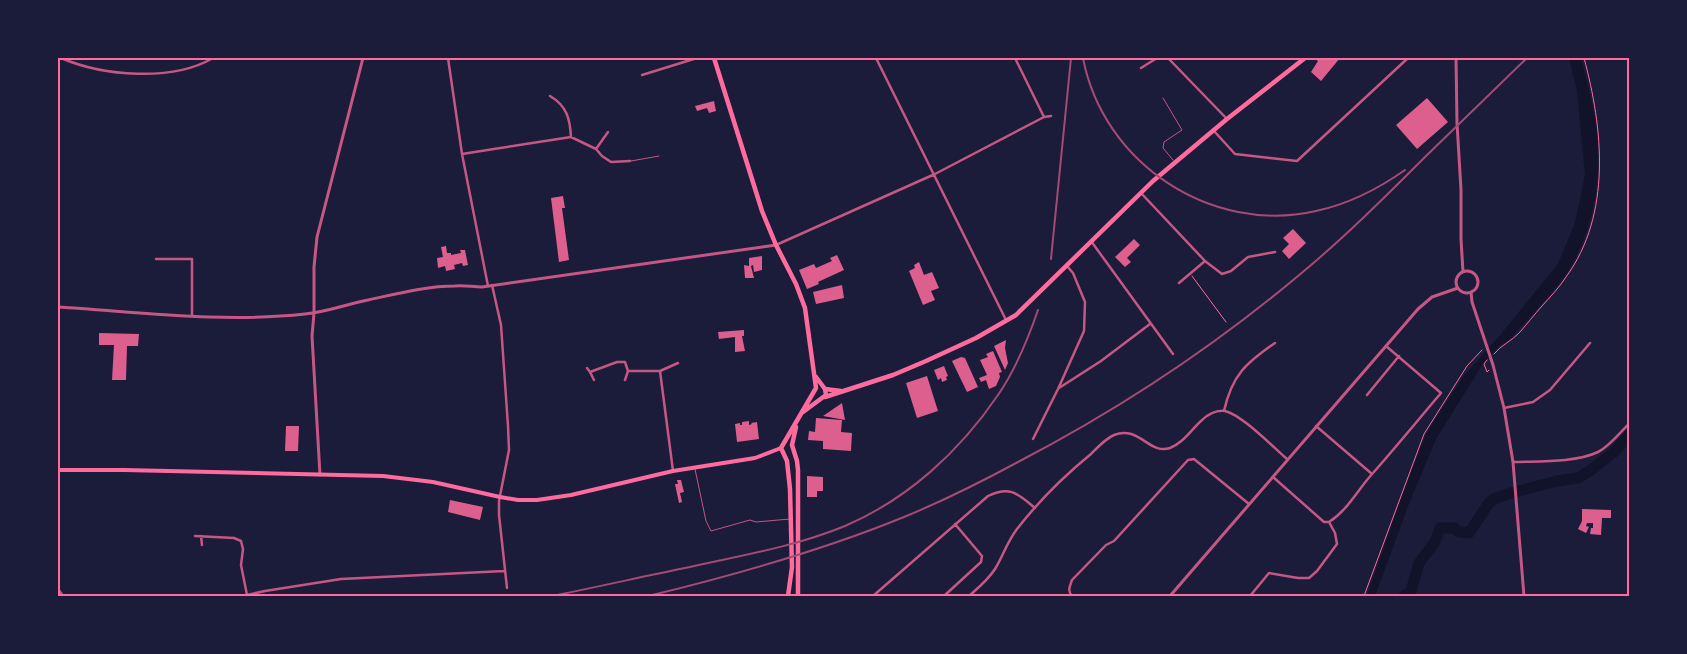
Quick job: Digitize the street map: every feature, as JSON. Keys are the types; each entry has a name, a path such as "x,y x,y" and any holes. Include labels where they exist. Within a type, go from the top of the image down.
{"main road":[{"path":"714,58 762,211 776,245 802,296 815,376 815,397 823,398"},
{"path":"802,413 823,398 893,376 955,348 1007,321 1023,309 1153,181 1227,119 1305,58"},
{"path":"815,376 826,393 823,398"},
{"path":"58,470 383,476 412,479 518,500 537,500 572,496 673,471 755,458 781,450 815,390 820,386 844,392"},
{"path":"781,450 786,455 790,454 797,423"},
{"path":"784,443 789,442 793,447 798,461 799,549 795,574 791,576 788,596"},
{"path":"781,450 789,470 791,520 798,596"}],"street":[{"path":"61,58 93,68 141,74 165,74 198,65 213,58"},
{"path":"320,474 312,336 314,267 319,225 363,58"},
{"path":"448,58 462,154 490,285 501,325 509,450 500,497 499,514 507,588"},
{"path":"642,75 697,58"},
{"path":"876,58 1007,321"},
{"path":"1015,58 1044,117"},
{"path":"1141,68 1156,58"},
{"path":"1168,58 1227,119"},
{"path":"1214,131 1235,154 1297,161 1408,58"},
{"path":"1456,58 1462,272"},
{"path":"550,96 559,101 565,109 570,122 571,137"},
{"path":"58,307 192,316 239,317 314,313 366,300 434,288 490,285 776,245 935,174 1044,117 1051,116"},
{"path":"596,149 608,132"},
{"path":"462,154 571,137 596,149 611,162 630,161"},
{"path":"1141,193 1218,272 1225,274 1248,257 1275,252"},
{"path":"1091,241 1173,354"},
{"path":"156,259 192,259 192,316"},
{"path":"1179,283 1205,260"},
{"path":"1033,439 1084,331 1085,302 1073,273 1066,266"},
{"path":"1471,292 1464,292 1458,288 1456,279 1462,272 1469,271 1477,278 1478,284 1471,292 1472,302 1492,363 1504,408 1513,462 1524,596"},
{"path":"1170,596 1426,301 1439,294 1458,288"},
{"path":"1058,389 1101,361 1150,324"},
{"path":"1224,411 1230,387 1236,377 1252,358 1275,343"},
{"path":"1504,408 1533,402 1550,390 1590,343"},
{"path":"1273,477 1324,522 1329,522 1341,513 1441,393 1386,346"},
{"path":"1366,395 1398,356"},
{"path":"590,372 617,362 625,362 628,371 624,380"},
{"path":"628,371 660,371 678,363"},
{"path":"587,368 594,380"},
{"path":"660,371 673,471"},
{"path":"969,596 981,586 994,570 1007,544 1035,508 1067,474 1112,436 1122,432 1130,433 1139,436 1153,446 1165,449 1171,448 1182,441 1202,419 1210,414 1224,411 1236,416 1288,459"},
{"path":"1513,462 1576,458 1597,452 1630,423"},
{"path":"1316,426 1372,474"},
{"path":"1072,596 1069,587 1072,580 1106,546 1114,541 1188,460 1194,459 1250,504"},
{"path":"873,596 988,496 1004,490 1018,494 1035,508"},
{"path":"1250,596 1269,573 1308,578 1317,571 1337,544 1335,533 1329,522"},
{"path":"944,596 982,562 982,556 955,524"},
{"path":"195,536 234,538 241,541 243,549 241,565 247,595"},
{"path":"201,536 202,544"},
{"path":"242,596 341,579 504,570"},
{"path":"58,589 63,596"}],"lane":[{"path":"1162,98 1182,130 1164,142 1163,148 1175,163"},
{"path":"630,161 659,156"},
{"path":"695,468 710,532 750,520 756,522 791,520"}],"path":[{"path":"1492,363 1490,370 1486,372 1484,364 1486,361 1500,347 1519,333 1568,276 1590,233 1599,177 1599,155 1596,112 1584,58"},
{"path":"1190,274 1226,322"},
{"path":"1364,596 1424,434 1467,366 1487,347"}],"shaded area":[{"path":"1569,58 1581,58 1597,132 1597,187 1594,206 1583,242 1566,274 1553,291 1509,340 1499,346 1484,362 1436,439 1410,501 1375,596 1367,596 1401,498 1426,434 1463,377 1558,264 1575,223 1585,175 1577,90"}],"building":[{"path":"1340,58 1321,81 1311,72 1318,61 1315,59"},
{"path":"1427,98 1448,122 1417,149 1396,125"},
{"path":"714,101 716,111 709,113 707,108 697,111 695,106"},
{"path":"563,196 565,208 562,208 569,260 559,262 551,198"},
{"path":"1293,229 1306,243 1289,259 1282,251 1289,244 1283,238"},
{"path":"1134,239 1140,245 1127,258 1131,262 1125,267 1115,257"},
{"path":"446,246 447,253 451,253 451,255 461,253 460,250 465,250 468,265 463,266 462,263 454,265 455,269 446,271 445,266 438,268 437,258 443,257 441,247"},
{"path":"837,255 844,270 807,289 799,270 814,264 816,268 832,261 830,258"},
{"path":"762,256 762,270 754,272 753,265 751,266 754,278 745,278 744,265 749,266 749,258"},
{"path":"919,262 924,275 932,272 939,288 931,291 935,300 923,305 909,271 915,268 914,265"},
{"path":"842,285 844,298 816,304 813,292"},
{"path":"744,330 744,336 742,336 745,351 735,352 735,337 719,339 718,332"},
{"path":"99,333 139,334 138,346 127,346 126,380 112,380 114,345 99,345"},
{"path":"1006,340 1005,348 1008,363 1005,370 994,346"},
{"path":"993,351 1002,372 999,373 1000,377 996,386 989,389 986,380 981,382 979,378 987,375 980,360 988,357 986,354"},
{"path":"961,357 965,358 978,387 967,392 952,361"},
{"path":"944,366 948,376 946,377 947,380 942,382 941,378 938,380 934,370"},
{"path":"927,376 938,411 917,418 906,383"},
{"path":"842,403 845,420 823,416"},
{"path":"816,418 842,420 841,432 852,433 851,451 823,449 823,441 808,440 809,431 815,432"},
{"path":"749,421 749,425 757,422 759,439 737,442 735,424 740,423 742,425 742,422"},
{"path":"286,426 299,426 298,451 285,451"},
{"path":"807,476 823,477 823,491 817,491 817,497 807,497"},
{"path":"677,480 681,480 684,492 680,493 682,502 679,503 675,484 678,484"},
{"path":"450,500 483,507 480,520 448,512"},
{"path":"1582,509 1611,510 1611,518 1602,518 1601,535 1590,534 1593,523 1587,523 1586,526 1589,527 1586,533 1578,529 1582,521"}],"waterway":[{"path":"1404,596 1411,591 1419,563 1435,542 1440,528 1454,528 1459,532 1469,533 1489,503 1494,499 1557,481 1578,478 1614,452 1630,434"}],"railway":[{"path":"1051,259 1071,58"},
{"path":"1083,58 1094,96 1113,130 1138,159 1168,183 1201,201 1238,212 1277,216 1316,211 1363,195 1405,170"},
{"path":"648,596 778,561 841,541 904,517 976,484 1055,442 1128,399 1198,353 1265,303 1315,262 1363,218 1527,58"},
{"path":"552,596 746,555 806,540 845,526 868,515 890,502 931,471 950,454 983,416 1016,364 1038,310"}]}
